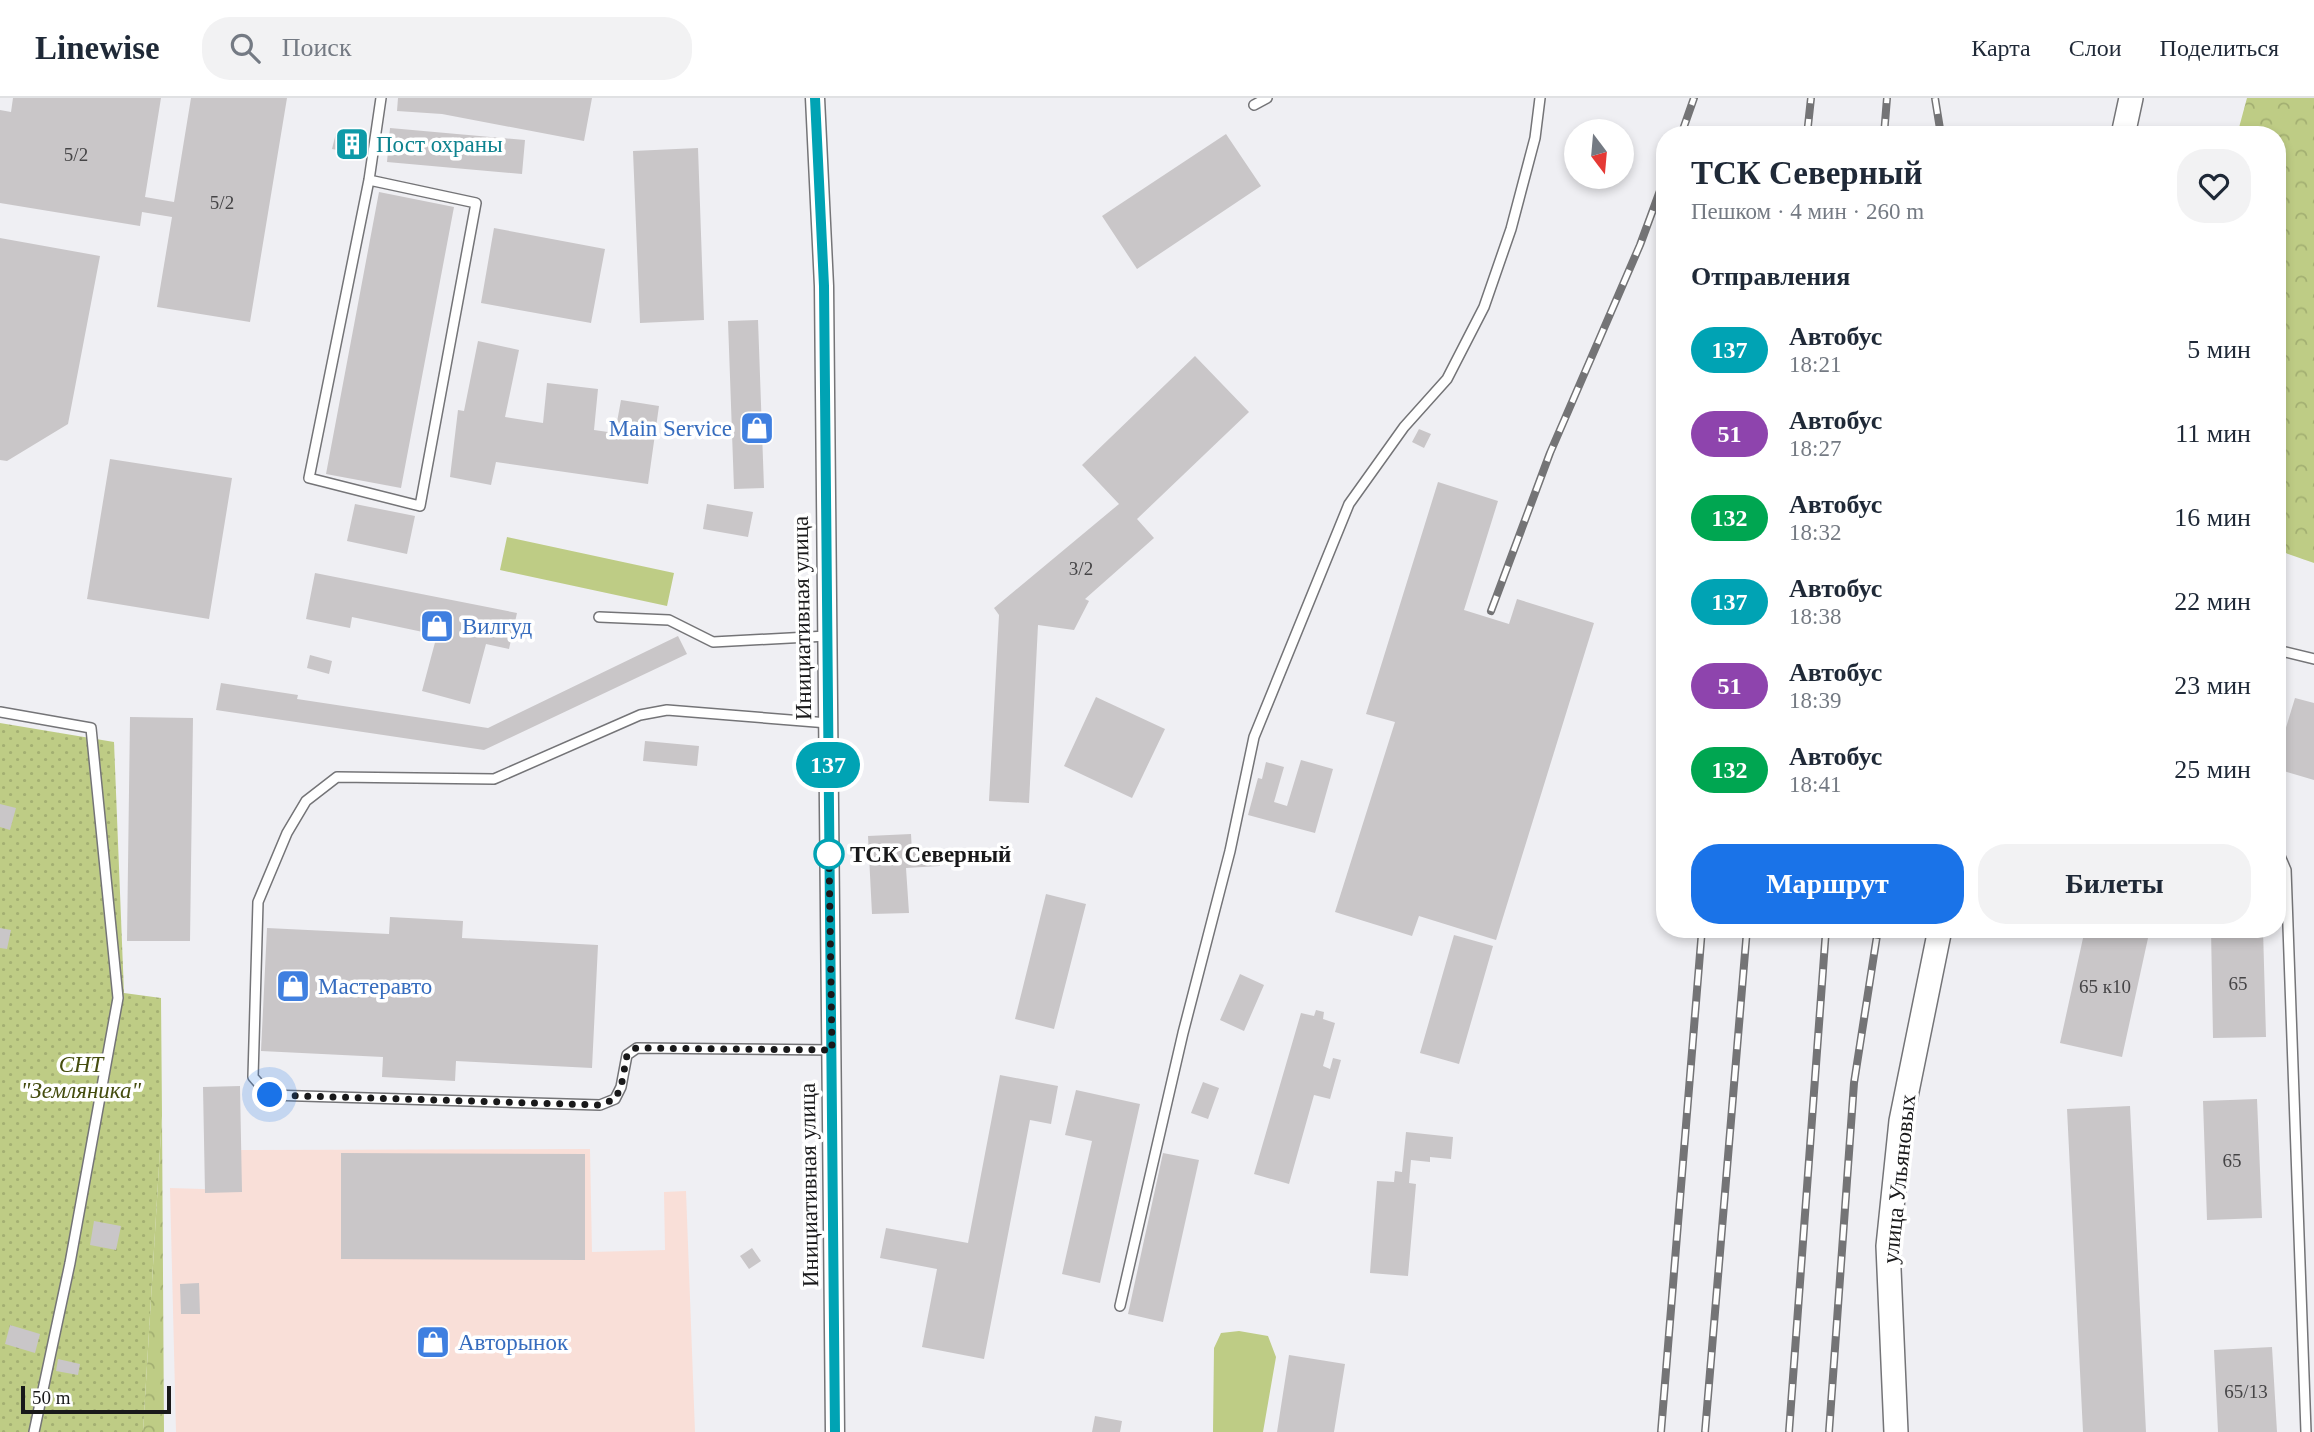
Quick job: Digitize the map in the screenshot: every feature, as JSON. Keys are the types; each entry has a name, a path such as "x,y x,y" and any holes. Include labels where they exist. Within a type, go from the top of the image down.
{"street":[{"name":"Инициативная улица","path":"815,98 824,286 835,1432"},
{"path":"2125,126 2131,98"},
{"name":"улица Ульяновых","path":"1896,1432 1888,1246 1901,1121 1938,938"}],"lane":[{"path":"369,180 475,203 420,506 309,478 369,180 381,98"},
{"path":"1254,106 1267,98"},
{"path":"1120,1306 1183,1033 1230,851 1254,737 1349,504 1404,427 1447,379 1484,307 1511,229 1535,138 1540,98"},
{"path":"599,617 669,620 713,642 827,636"},
{"path":"2286,652 2314,659"},
{"path":"828,723 667,710 640,715 494,779 337,777 306,801 288,833 258,902 253,1077 270,1095 600,1105 615,1099 621,1087 627,1055 636,1048 832,1050"},
{"path":"0,712 91,728 118,998 70,1263 34,1432"},
{"path":"2286,870 2306,1432"}],"shaded area":[{"name":"Авторынок","path":"590,1149 592,1252 665,1250 664,1192 686,1191 695,1432 176,1432 170,1188 235,1190 235,1150"}],"green space":[{"path":"2247,98 2314,98 2314,563 2286,553 2286,126 2239,126"},
{"path":"507,537 674,573 667,606 500,570"},
{"name":"СНТ \"Земляника\"","path":"0,723 114,742 124,993 161,998 162,1116 143,1432 0,1432"},
{"path":"162,1116 164,1432 143,1432"},
{"path":"1239,1331 1268,1336 1276,1357 1263,1432 1213,1432 1214,1348 1221,1333"}],"building":[{"path":"13,98 161,98 145,197 174,202 191,98 287,98 250,322 157,307 172,217 142,212 140,226 0,203 0,110 11,112"},
{"path":"398,98 592,98 584,141 442,114 397,111"},
{"path":"390,128 525,140 522,174 387,162"},
{"name":"Пост охраны","path":"336,133 372,140 369,156 332,149"},
{"path":"1226,134 1261,186 1137,269 1102,216"},
{"path":"698,148 704,320 640,323 633,151"},
{"path":"379,192 454,207 401,488 326,474"},
{"path":"494,228 605,249 591,323 481,303"},
{"path":"0,238 100,256 68,424 7,461 0,460"},
{"path":"758,320 764,488 734,489 728,321"},
{"path":"478,341 519,350 505,417 543,423 547,383 598,389 594,430 615,433 621,400 659,406 648,484 496,462 491,485 450,477 458,410 464,411"},
{"path":"1195,356 1249,412 1137,519 1154,538 1085,599 1089,601 1074,630 1038,625 1029,803 989,801 999,615 994,608 1119,504 1082,465"},
{"path":"1419,429 1431,434 1424,448 1412,442"},
{"path":"110,459 232,478 209,619 87,599"},
{"path":"1438,482 1498,501 1464,610 1509,624 1517,599 1594,623 1496,940 1419,916 1412,936 1335,912 1395,722 1366,714"},
{"path":"355,504 415,516 407,554 347,541"},
{"path":"707,504 753,512 748,537 703,529"},
{"path":"315,573 517,613 509,649 486,644 470,704 422,691 437,635 352,617 350,628 306,619"},
{"path":"678,636 687,654 484,750 216,710 221,683 298,695 297,699 488,728"},
{"path":"310,655 332,661 329,674 307,668"},
{"path":"1096,697 1165,729 1132,798 1064,766"},
{"path":"2295,698 2314,703 2314,780 2286,772 2286,728"},
{"path":"130,717 193,718 190,941 127,941"},
{"path":"645,741 699,746 697,766 643,761"},
{"path":"1301,760 1333,769 1315,833 1248,815 1258,778 1262,779 1266,762 1284,767 1274,802 1287,806"},
{"path":"0,804 16,808 10,830 0,827"},
{"path":"911,834 912,852 939,851 940,866 906,868 909,913 872,914 868,836"},
{"path":"1046,894 1086,904 1054,1029 1015,1019"},
{"path":"390,917 463,921 462,938 598,945 592,1068 456,1061 455,1081 382,1077 383,1057 261,1051 267,928 389,934"},
{"path":"0,928 11,930 7,949 0,948"},
{"path":"1454,935 1493,946 1459,1064 1420,1053"},
{"path":"2083,938 2148,938 2122,1057 2060,1043"},
{"path":"2211,938 2263,938 2266,1037 2213,1038"},
{"path":"1240,974 1264,985 1244,1031 1220,1020"},
{"path":"1316,1010 1324,1012 1323,1019 1335,1023 1323,1066 1330,1069 1333,1058 1341,1060 1330,1099 1314,1095 1289,1184 1254,1174 1301,1013 1314,1016"},
{"path":"1000,1075 1058,1086 1051,1124 1030,1120 984,1359 922,1347 937,1269 880,1258 886,1228 968,1243"},
{"path":"1203,1082 1219,1088 1208,1119 1191,1113"},
{"path":"240,1086 242,1192 205,1193 203,1087"},
{"path":"1076,1090 1140,1104 1100,1283 1062,1274 1092,1141 1065,1135"},
{"path":"2257,1099 2262,1218 2207,1220 2203,1101"},
{"path":"2130,1106 2146,1432 2083,1432 2067,1109"},
{"path":"1406,1132 1453,1137 1451,1159 1430,1157 1430,1162 1411,1160 1409,1183 1416,1184 1408,1276 1370,1273 1377,1181 1394,1182 1395,1171 1402,1172"},
{"path":"341,1153 585,1154 585,1260 341,1259"},
{"path":"1163,1153 1199,1160 1163,1322 1128,1314"},
{"path":"94,1221 121,1226 116,1250 90,1245"},
{"path":"752,1248 761,1261 749,1269 740,1256"},
{"path":"199,1283 200,1314 181,1314 180,1284"},
{"path":"10,1325 40,1334 35,1353 5,1344"},
{"path":"2272,1347 2277,1432 2218,1432 2214,1350"},
{"path":"1289,1355 1345,1364 1334,1432 1277,1432"},
{"path":"58,1359 80,1364 78,1375 56,1371"},
{"path":"1095,1416 1122,1421 1120,1432 1092,1432"}],"railway":[{"path":"1684,126 1694,98"},
{"path":"1808,126 1811,98"},
{"path":"1885,126 1887,98"},
{"path":"1935,98 1940,126"},
{"path":"1491,611 1550,453 1656,202"},
{"path":"1661,1432 1701,938"},
{"path":"1705,1432 1746,938"},
{"path":"1789,1432 1825,938"},
{"path":"1829,1432 1854,1083 1877,938"}],"bus line":[{"name":"137","path":"815,98 824,286 835,1432"}],"place":[{"name":"Пост охраны","path":"352,144"},
{"name":"Main Service","path":"757,428"},
{"name":"Вилгуд","path":"437,626"},
{"name":"ТСК Северный","path":"829,854"},
{"name":"Мастеравто","path":"293,986"},
{"name":"Авторынок","path":"433,1342"}],"route":[{"path":"270,1095 600,1105 615,1099 621,1087 627,1055 636,1048 832,1050 829,854"}]}
